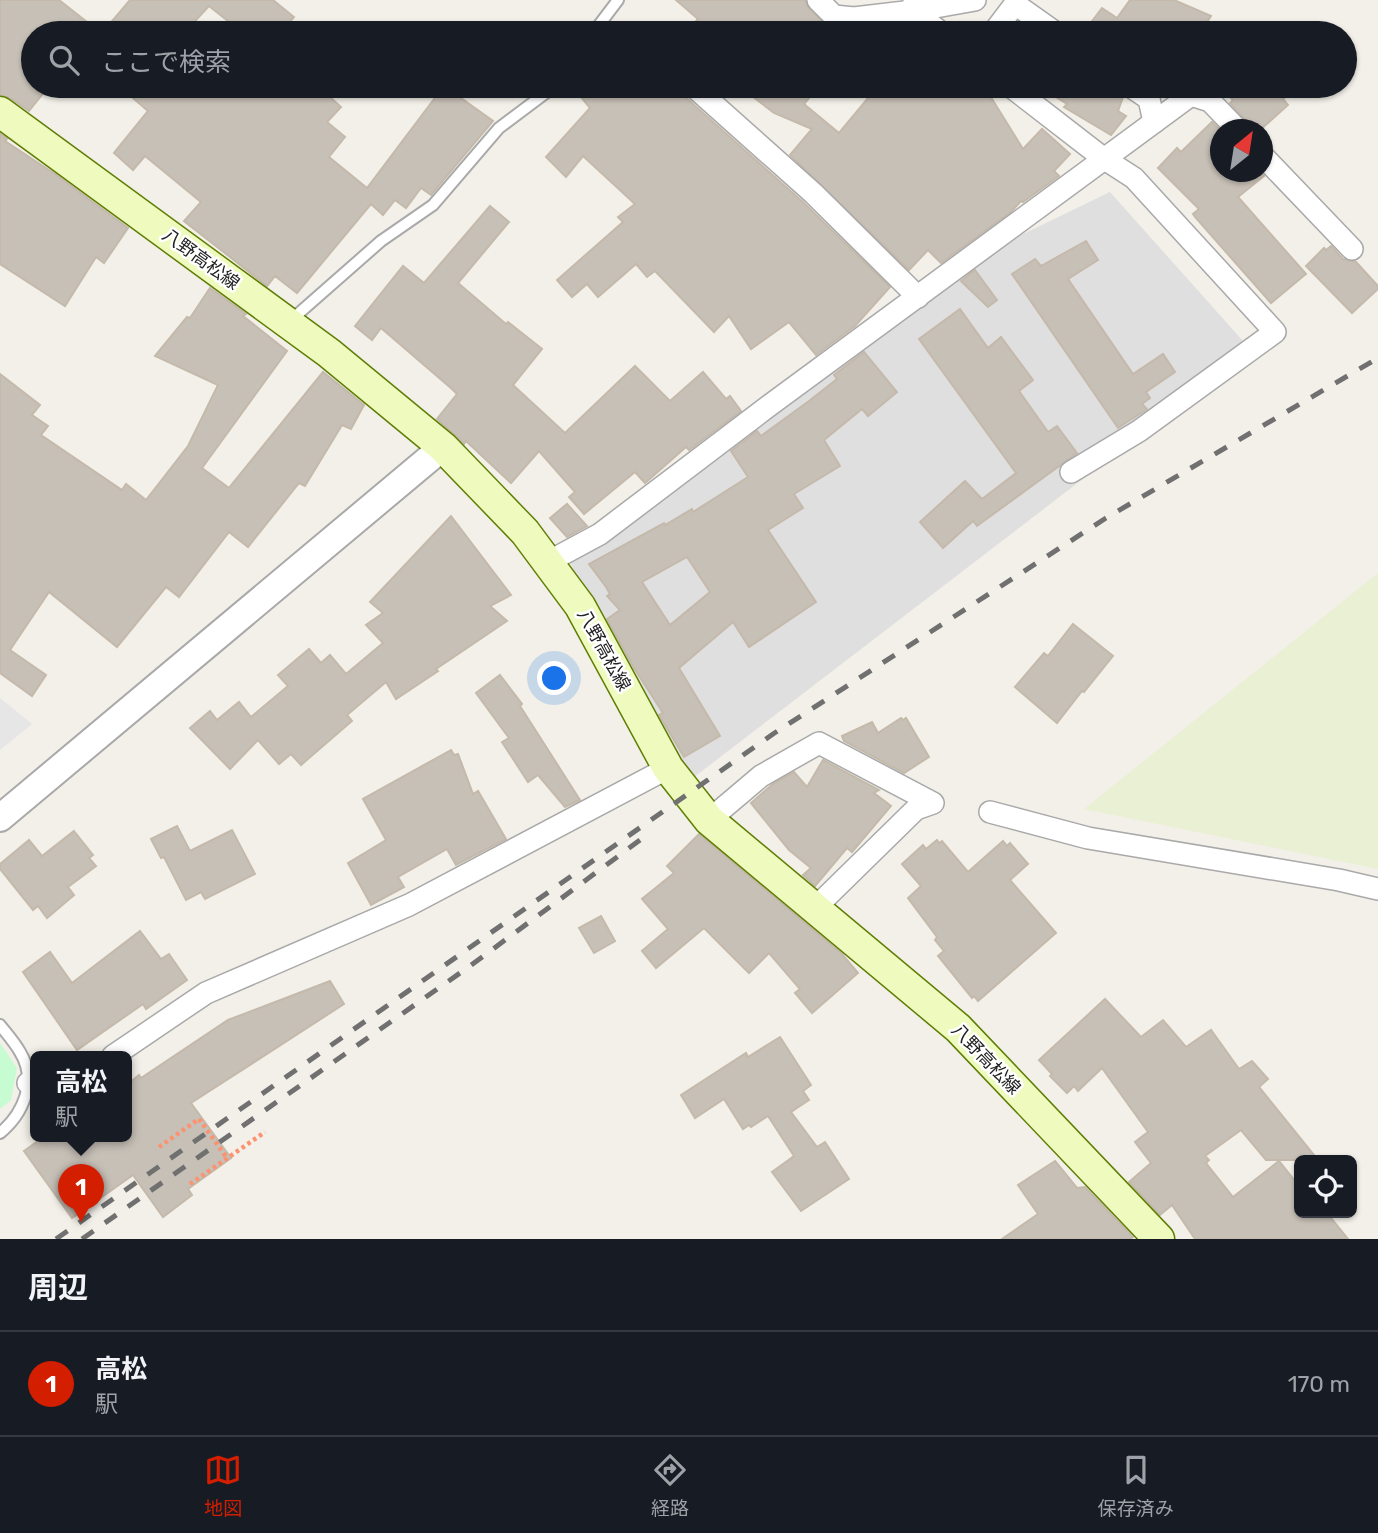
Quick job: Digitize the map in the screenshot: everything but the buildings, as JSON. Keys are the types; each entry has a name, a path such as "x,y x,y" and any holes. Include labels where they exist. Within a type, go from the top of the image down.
{"main road":[{"name":"八野高松線","path":"0,112 329,353 443,447 525,533 580,606 668,768 709,820 958,1028 1159,1239"}],"street":[{"path":"818,0 834,16 854,18 913,5 975,0"},
{"path":"999,21 1009,2 1038,21"},
{"path":"913,5 930,21"},
{"path":"706,98 813,193 918,297"},
{"path":"1026,98 1103,158 1134,178 1275,332 1139,431 1071,472"},
{"path":"1148,98 1154,122"},
{"path":"548,562 600,534 766,408 1187,98"},
{"path":"1200,98 1210,101 1227,119"},
{"path":"1273,166 1352,249"},
{"path":"0,818 443,447"},
{"path":"709,820 761,776 819,743 933,803 916,810 816,907"},
{"path":"120,1051 206,993 409,905 668,768"},
{"path":"989,812 1088,838 1378,888"}],"lane":[{"path":"602,21 618,0"},
{"path":"288,323 381,241 433,205 499,128 539,98"},
{"path":"0,1025 22,1054 30,1078"},
{"path":"0,1133 18,1115 30,1088"}],"path":[{"path":"159,1147 199,1119 227,1158"},
{"path":"190,1184 265,1132"}],"shaded area":[{"path":"1110,192 1251,350 689,781 669,760 569,561 965,262"},
{"path":"0,698 32,724 0,750"}],"green space":[{"path":"1378,573 1378,869 1084,809"},
{"path":"0,1043 17,1068 11,1100 0,1109"}],"railway":[{"path":"56,1239 773,734 1106,518 1378,358"},
{"path":"82,1239 470,966 640,840"}],"place":[{"name":"高松","path":"81,1222"}]}
